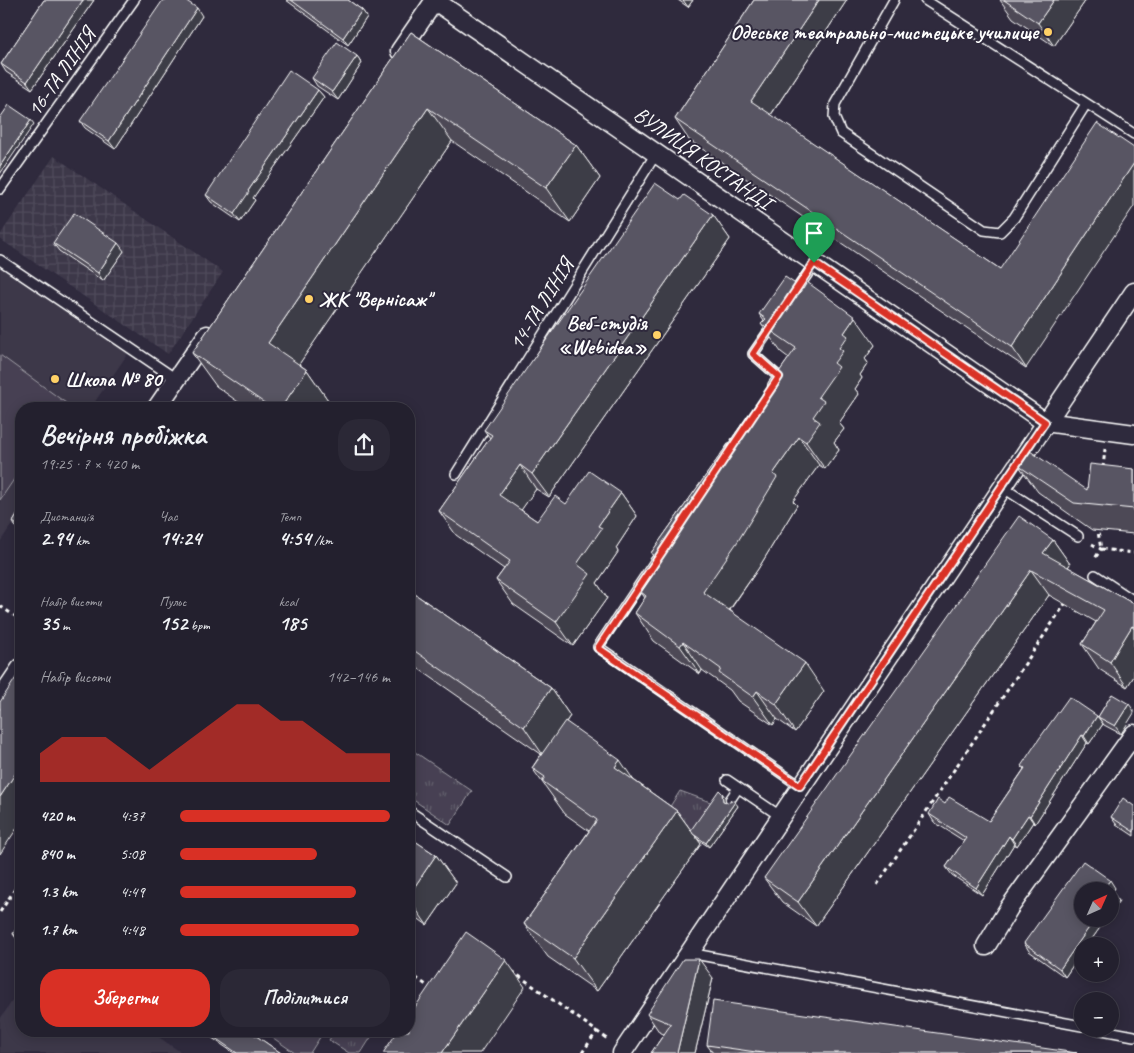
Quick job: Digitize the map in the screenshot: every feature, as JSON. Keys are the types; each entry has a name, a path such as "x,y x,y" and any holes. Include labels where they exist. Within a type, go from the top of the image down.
{"street":[{"path":"390,66 434,0"},
{"name":"ВУЛИЦЯ КОСТАНДІ","path":"434,0 657,152 1045,422 1134,434"},
{"path":"623,1052 800,786 1134,292"},
{"path":"161,402 218,319"},
{"path":"0,699 15,677"},
{"path":"986,946 1009,908 1134,734"}],"lane":[{"name":"16-ТА ЛІНІЯ","path":"0,189 134,0"},
{"path":"894,0 835,104 834,117 842,133 984,230 1000,232 1014,218 1086,104"},
{"path":"925,0 1134,134"},
{"name":"14-ТА ЛІНІЯ","path":"456,474 657,152"},
{"path":"0,260 176,378"},
{"path":"787,305 814,263"},
{"path":"768,393 779,377 753,354 781,313"},
{"path":"1002,487 1078,536"},
{"path":"664,549 598,648 800,786"},
{"path":"1095,575 1134,601"},
{"path":"727,780 780,816"},
{"path":"730,800 738,788"},
{"path":"415,815 507,877"},
{"path":"689,953 1074,1025"},
{"path":"1119,1033 1134,1036"}],"path":[{"path":"1103,469 1107,430"},
{"path":"1092,563 1101,550 1097,527 1098,517"},
{"path":"1078,536 1101,550 1134,553"},
{"path":"877,885 1071,594"},
{"path":"0,606 15,616"},
{"path":"0,912 15,889"},
{"path":"507,968 597,1031 623,1052"},
{"path":"415,977 432,990"},
{"path":"582,1053 597,1031"}],"shaded area":[{"path":"54,156 223,272 168,354 0,239 0,235"},
{"name":"Школа № 80","path":"0,254 131,349 95,402 15,402 15,520 0,542"},
{"path":"15,997 15,1037 159,1037 182,1053 0,1053 0,1019"}],"green space":[{"path":"0,355 65,402 15,402 15,478 0,500"},
{"path":"415,752 472,791 450,825 415,801"},
{"path":"680,791 713,803 691,835 669,808"},
{"path":"272,1037 320,1037 310,1053 295,1053"},
{"path":"331,1037 371,1037 361,1053 349,1053 329,1040"}],"building":[{"path":"44,0 83,0 27,82 1,64"},
{"path":"163,0 185,0 197,8 109,141 80,121"},
{"path":"291,0 348,0 362,10 343,38"},
{"path":"754,0 819,0 751,101 1000,269 1097,123 1134,148 1134,163 1012,347 675,119"},
{"path":"1004,0 1054,0 1038,23"},
{"path":"411,32 576,145 546,188 428,108 268,343 307,370 285,402 263,402 192,353"},
{"path":"337,42 357,56 332,92 312,78"},
{"path":"289,70 318,90 234,214 206,195"},
{"path":"9,105 31,120 0,166 0,118"},
{"path":"655,183 680,200 684,195 713,215 532,474 520,465 499,495 537,521 555,496 566,504 589,471 621,493 598,526 602,528 577,564 590,574 556,622 496,580 510,561 439,511 492,435 484,430"},
{"path":"74,213 118,243 98,273 53,243"},
{"path":"785,277 803,289 807,282 855,317 844,333 848,336 839,348 843,351 834,363 839,367 818,397 824,401 813,417 820,422 806,442 799,437 773,474 777,477 738,541 703,592 805,663 776,704 757,691 753,697 719,673 721,669 683,642 680,646 635,613 646,596 641,592 655,572 648,567 655,556 651,553 796,348 761,324 766,319 759,314"},
{"path":"1030,451 1087,490 1090,464 1134,469 1134,509 1074,503 1019,466"},
{"path":"1019,516 1053,540 1043,553 1134,604 1134,627 1132,626 1110,662 1082,644 1104,610 1031,570 798,902 764,878"},
{"path":"415,594 551,688 524,727 415,651"},
{"path":"15,679 15,774 0,797 0,702"},
{"path":"1112,694 1129,704 1115,726 1098,717"},
{"path":"1069,697 1097,716 1084,736 1082,735 1030,816 1028,815 1012,839 1009,836 976,888 946,867 966,838 929,814 938,799 945,804 949,797 989,821 1025,768 1021,766"},
{"path":"565,721 620,760 615,767 677,811 573,958 524,924 597,820 542,781 545,777 532,768"},
{"path":"719,790 722,793 723,801 732,800 735,802 706,843 693,834 691,830"},
{"path":"1123,798 1134,806 1134,832 1111,817"},
{"path":"415,841 436,855 415,886"},
{"path":"1083,861 1110,880 1109,882 1074,882 1074,928 1089,928 1082,937 1074,937 1074,949 1060,969 1024,943"},
{"path":"466,932 506,960 442,1053 383,1053 394,1037 415,1037 415,1007"},
{"path":"683,959 699,959 677,1053 651,1053 671,1024 647,1014"},
{"path":"713,1001 1077,1053 763,1053 707,1045"},
{"path":"214,1037 258,1037 281,1053 237,1053"}],"place":[{"name":"Одеське театрально-мистецьке училище","path":"1048,32"},
{"name":"ЖК \"Вернісаж\"","path":"309,299"},
{"name":"Веб-студія «Webidea»","path":"657,335"},
{"name":"Школа № 80","path":"55,379"}],"route":[{"path":"814,263 1045,422 800,786 598,648 779,377 753,354 814,263"}]}
